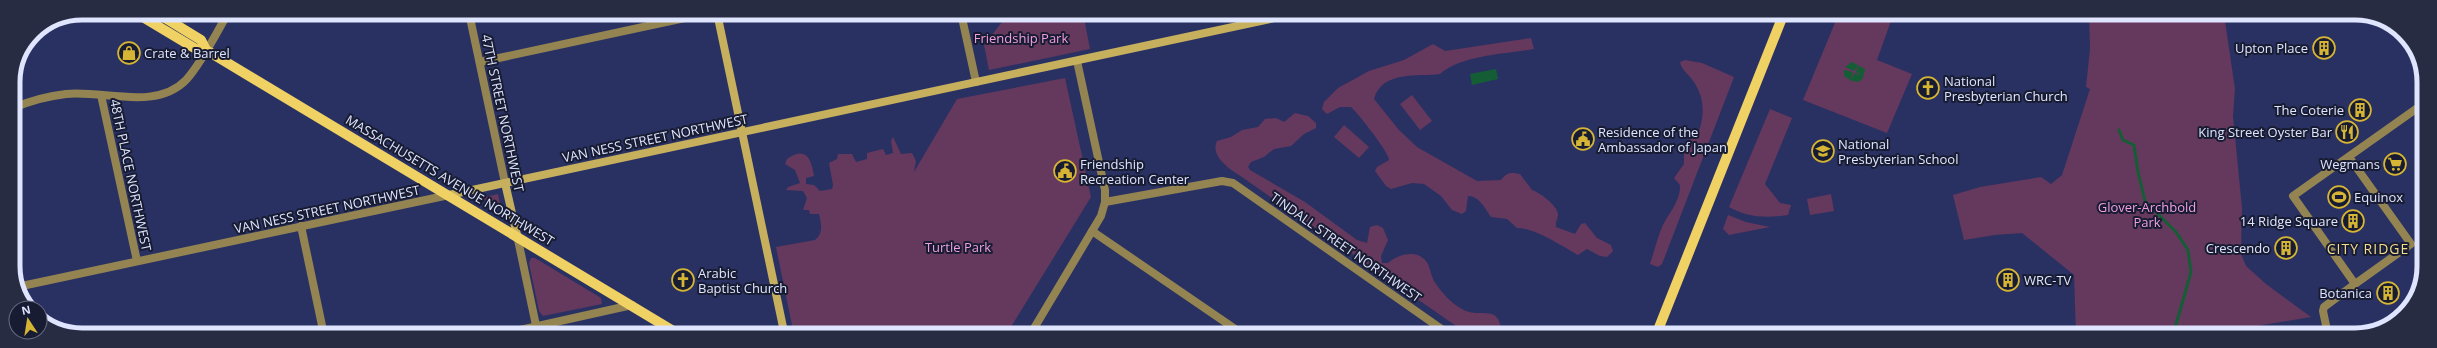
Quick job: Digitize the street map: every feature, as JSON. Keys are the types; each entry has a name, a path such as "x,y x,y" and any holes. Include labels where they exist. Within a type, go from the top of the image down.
{"main road":[{"name":"MASSACHUSETTS AVENUE NORTHWEST","path":"148,20 196,49 206,50 669,328"},
{"name":"MASSACHUSETTS AVENUE NORTHWEST","path":"168,20 201,40 206,50"},
{"path":"1659,328 1779,20"}],"street":[{"path":"20,106 36,100 66,94 147,97 168,91 187,79 224,20"},
{"name":"47TH STREET NORTHWEST","path":"471,20 537,328"},
{"path":"480,62 675,20"},
{"path":"718,20 783,328"},
{"path":"963,20 976,82"},
{"name":"VAN NESS STREET NORTHWEST","path":"23,285 1078,61 1249,20"},
{"path":"1035,328 1101,216 1105,202 1105,190 1078,61"},
{"name":"48TH PLACE NORTHWEST","path":"102,95 137,261"},
{"path":"2355,284 2294,196 2417,108"},
{"path":"2326,328 2323,312 2324,307 2411,244 2349,157"},
{"name":"TINDALL STREET NORTHWEST","path":"1105,202 1227,181 1440,328"},
{"path":"301,226 323,328"},
{"path":"1092,231 1234,328"},
{"path":"545,328 632,305"}],"green space":[{"name":"Friendship Park","path":"1004,20 1084,20 1090,49 989,70 984,45"},
{"path":"1836,20 1891,21 1877,60 1912,74 1887,133 1803,100"},
{"name":"Glover-Archbold Park","path":"2089,20 2225,20 2235,89 2233,116 2242,208 2241,254 2246,266 2266,284 2311,317 2250,328 2076,328 2074,275 2022,233 1995,235 1964,240 1953,195 1980,187 2041,177 2051,184 2062,175 2090,89 2086,87 2090,49"},
{"path":"1531,38 1534,49 1472,59 1449,68 1440,74 1393,79 1385,83 1378,90 1374,99 1399,130 1417,147 1477,181 1501,180 1509,173 1520,174 1532,190 1543,196 1555,207 1558,214 1556,227 1575,234 1581,224 1585,223 1597,238 1611,245 1613,251 1607,257 1600,256 1587,249 1578,255 1540,234 1517,228 1507,219 1491,217 1479,200 1472,197 1468,196 1466,211 1462,214 1452,210 1441,196 1424,184 1412,183 1391,189 1386,186 1375,171 1377,167 1389,160 1388,156 1355,111 1351,107 1340,107 1327,114 1322,109 1324,102 1338,88 1369,71 1404,60 1433,44 1445,51"},
{"path":"1685,60 1702,63 1734,77 1662,264 1658,267 1650,264 1662,227 1674,207 1680,191 1680,185 1674,178 1684,164 1684,154 1688,140 1697,137 1702,122 1702,99 1696,85 1681,65 1680,62"},
{"name":"Turtle Park","path":"1065,78 1091,197 1010,328 793,328 776,247 815,240 820,234 821,228 819,214 810,214 809,210 803,210 807,198 803,191 786,190 788,187 800,183 795,170 785,164 787,159 793,155 799,154 806,156 811,164 814,176 806,178 806,184 814,185 820,191 832,189 833,185 829,163 837,159 838,154 852,154 856,162 867,159 867,153 883,149 886,155 893,153 891,141 893,137 901,154 912,153 916,161 914,172 957,99"},
{"path":"1412,95 1432,121 1420,130 1400,104"},
{"path":"1770,109 1792,118 1765,184 1780,203 1791,205 1788,215 1772,217 1751,215 1736,211 1729,207"},
{"path":"1295,113 1308,116 1316,123 1316,128 1304,134 1291,146 1274,149 1264,157 1251,162 1248,167 1250,170 1305,202 1357,240 1367,243 1370,227 1377,225 1383,228 1388,240 1381,256 1382,263 1388,263 1397,257 1408,254 1419,256 1428,264 1434,281 1450,300 1458,307 1469,312 1488,313 1493,315 1497,318 1501,328 1459,328 1230,169 1218,157 1216,152 1217,141 1231,137 1242,130 1258,127 1265,119 1276,118 1284,122"},
{"path":"1344,125 1369,147 1359,158 1334,137"},
{"path":"498,194 501,209 481,198"},
{"path":"1831,194 1834,211 1810,215 1807,199"},
{"path":"1728,215 1746,222 1770,227 1729,235 1723,229"},
{"path":"531,258 535,258 601,298 602,304 543,316 539,311 529,263"}],"shaded area":[{"path":"1852,62 1858,65 1854,71 1845,67"},
{"path":"1858,65 1865,69 1863,78 1859,82 1852,81 1844,76 1844,70 1853,72 1851,79 1855,73 1863,76 1856,72"},
{"path":"1496,69 1498,79 1472,85 1470,74"}],"waterway":[{"path":"2119,130 2123,140 2134,145 2138,172 2145,201 2176,232 2188,250 2191,272 2175,328"}],"place":[{"name":"Upton Place","path":"2324,48"},
{"name":"Crate & Barrel","path":"129,53"},
{"name":"National Presbyterian Church","path":"1928,88"},
{"name":"The Coterie","path":"2360,110"},
{"name":"King Street Oyster Bar","path":"2347,132"},
{"name":"Residence of the Ambassador of Japan","path":"1583,139"},
{"name":"National Presbyterian School","path":"1823,151"},
{"name":"Wegmans","path":"2395,164"},
{"name":"Friendship Recreation Center","path":"1065,171"},
{"name":"Equinox","path":"2339,197"},
{"name":"14 Ridge Square","path":"2353,221"},
{"name":"Crescendo","path":"2286,248"},
{"name":"Arabic Baptist Church","path":"683,280"},
{"name":"WRC-TV","path":"2008,280"},
{"name":"Botanica","path":"2388,293"}],"district":[{"name":"CITY RIDGE","path":"2368,248"}]}
